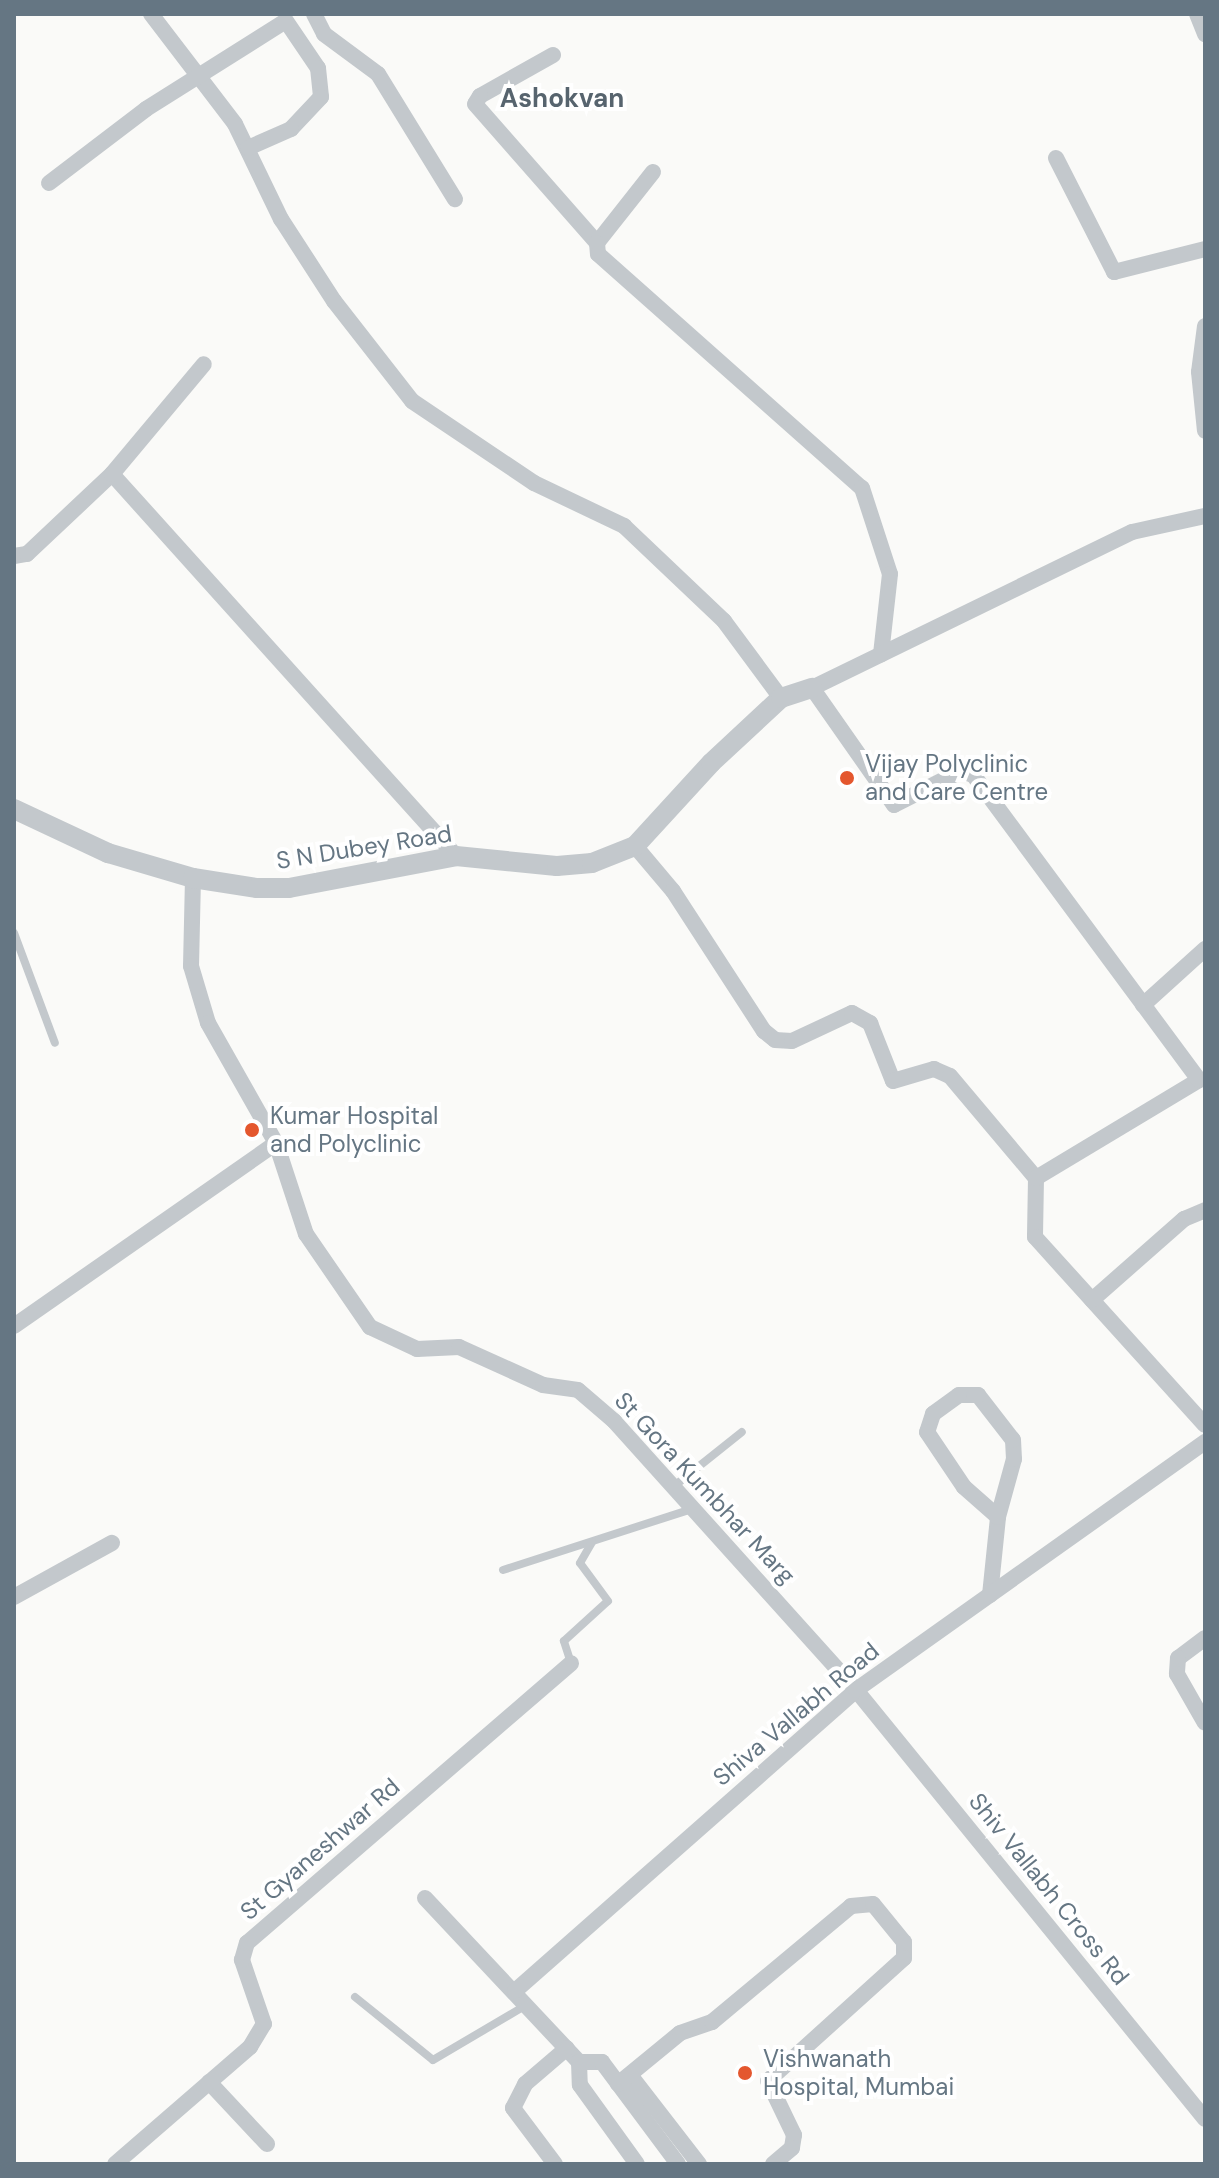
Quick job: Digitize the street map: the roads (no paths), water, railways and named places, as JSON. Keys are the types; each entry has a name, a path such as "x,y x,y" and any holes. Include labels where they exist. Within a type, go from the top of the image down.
{"street":[{"path":"151,14 248,148 288,231 412,401 499,463 624,526 724,621 781,698"},
{"path":"314,14 324,34 378,74 455,199"},
{"path":"1197,14 1205,34"},
{"path":"49,183 146,109 277,24 293,25 321,74 321,97 291,129 248,148"},
{"path":"553,55 480,96 475,104 597,243 598,254 862,488 875,520 890,574 881,654"},
{"path":"1056,158 1114,272 1205,249"},
{"path":"597,243 653,172"},
{"path":"1205,326 1199,372 1205,431"},
{"path":"14,556 27,554 112,474 204,364"},
{"path":"112,474 456,856"},
{"path":"1036,1178 1199,1080 973,775 961,771 894,805 812,688 1132,532 1205,516"},
{"name":"S N Dubey Road","path":"14,809 108,853 193,878 289,888 325,878 456,856 557,866 592,863 635,846 711,763 781,698 812,688"},
{"path":"635,846 709,943 764,1031 775,1040 792,1041 852,1013 861,1015 870,1023 893,1081 942,1070 1036,1178 1035,1237 1205,1425"},
{"name":"St Gora Kumbhar Marg","path":"193,878 191,966 208,1023 276,1143 306,1234 370,1327 417,1349 459,1347 543,1385 578,1390 673,1487 856,1690"},
{"path":"1143,1005 1205,949"},
{"path":"14,1326 276,1143"},
{"path":"1092,1300 1184,1219 1205,1210"},
{"path":"990,1595 998,1517 1009,1492 1013,1440 978,1395 959,1395 933,1414 927,1432 964,1487 998,1517"},
{"name":"Shiva Vallabh Road","path":"515,1991 856,1690 1205,1442"},
{"path":"14,1597 112,1543"},
{"path":"1205,1638 1178,1658 1177,1674 1205,1723"},
{"name":"St Gyaneshwar Rd","path":"115,2164 250,2047 264,2024 242,1960 247,1943 571,1663"},
{"name":"Shiv Vallabh Cross Rd","path":"856,1690 1205,2119"},
{"path":"425,1898 529,2004 579,2062 580,2085 637,2164"},
{"path":"624,2080 680,2033 712,2022 851,1906 873,1904 904,1942 904,1958 768,2081 794,2135 792,2148 773,2164"},
{"path":"555,2164 513,2108 525,2084 567,2048"},
{"path":"579,2062 602,2062 624,2080 699,2164"},
{"path":"624,2080 672,2162"},
{"path":"209,2082 267,2144"}],"lane":[{"path":"14,933 55,1043"},
{"path":"673,1487 742,1432"},
{"path":"503,1570 693,1509"},
{"path":"571,1663 564,1641 608,1601 580,1563 592,1542"},
{"path":"355,1997 433,2060 529,2004"}],"place":[{"name":"Vijay Polyclinic and Care Centre","path":"847,778"},
{"name":"Kumar Hospital and Polyclinic","path":"252,1130"},
{"name":"Vishwanath Hospital, Mumbai","path":"745,2073"}],"district":[{"name":"Ashokvan","path":"562,99"}]}
